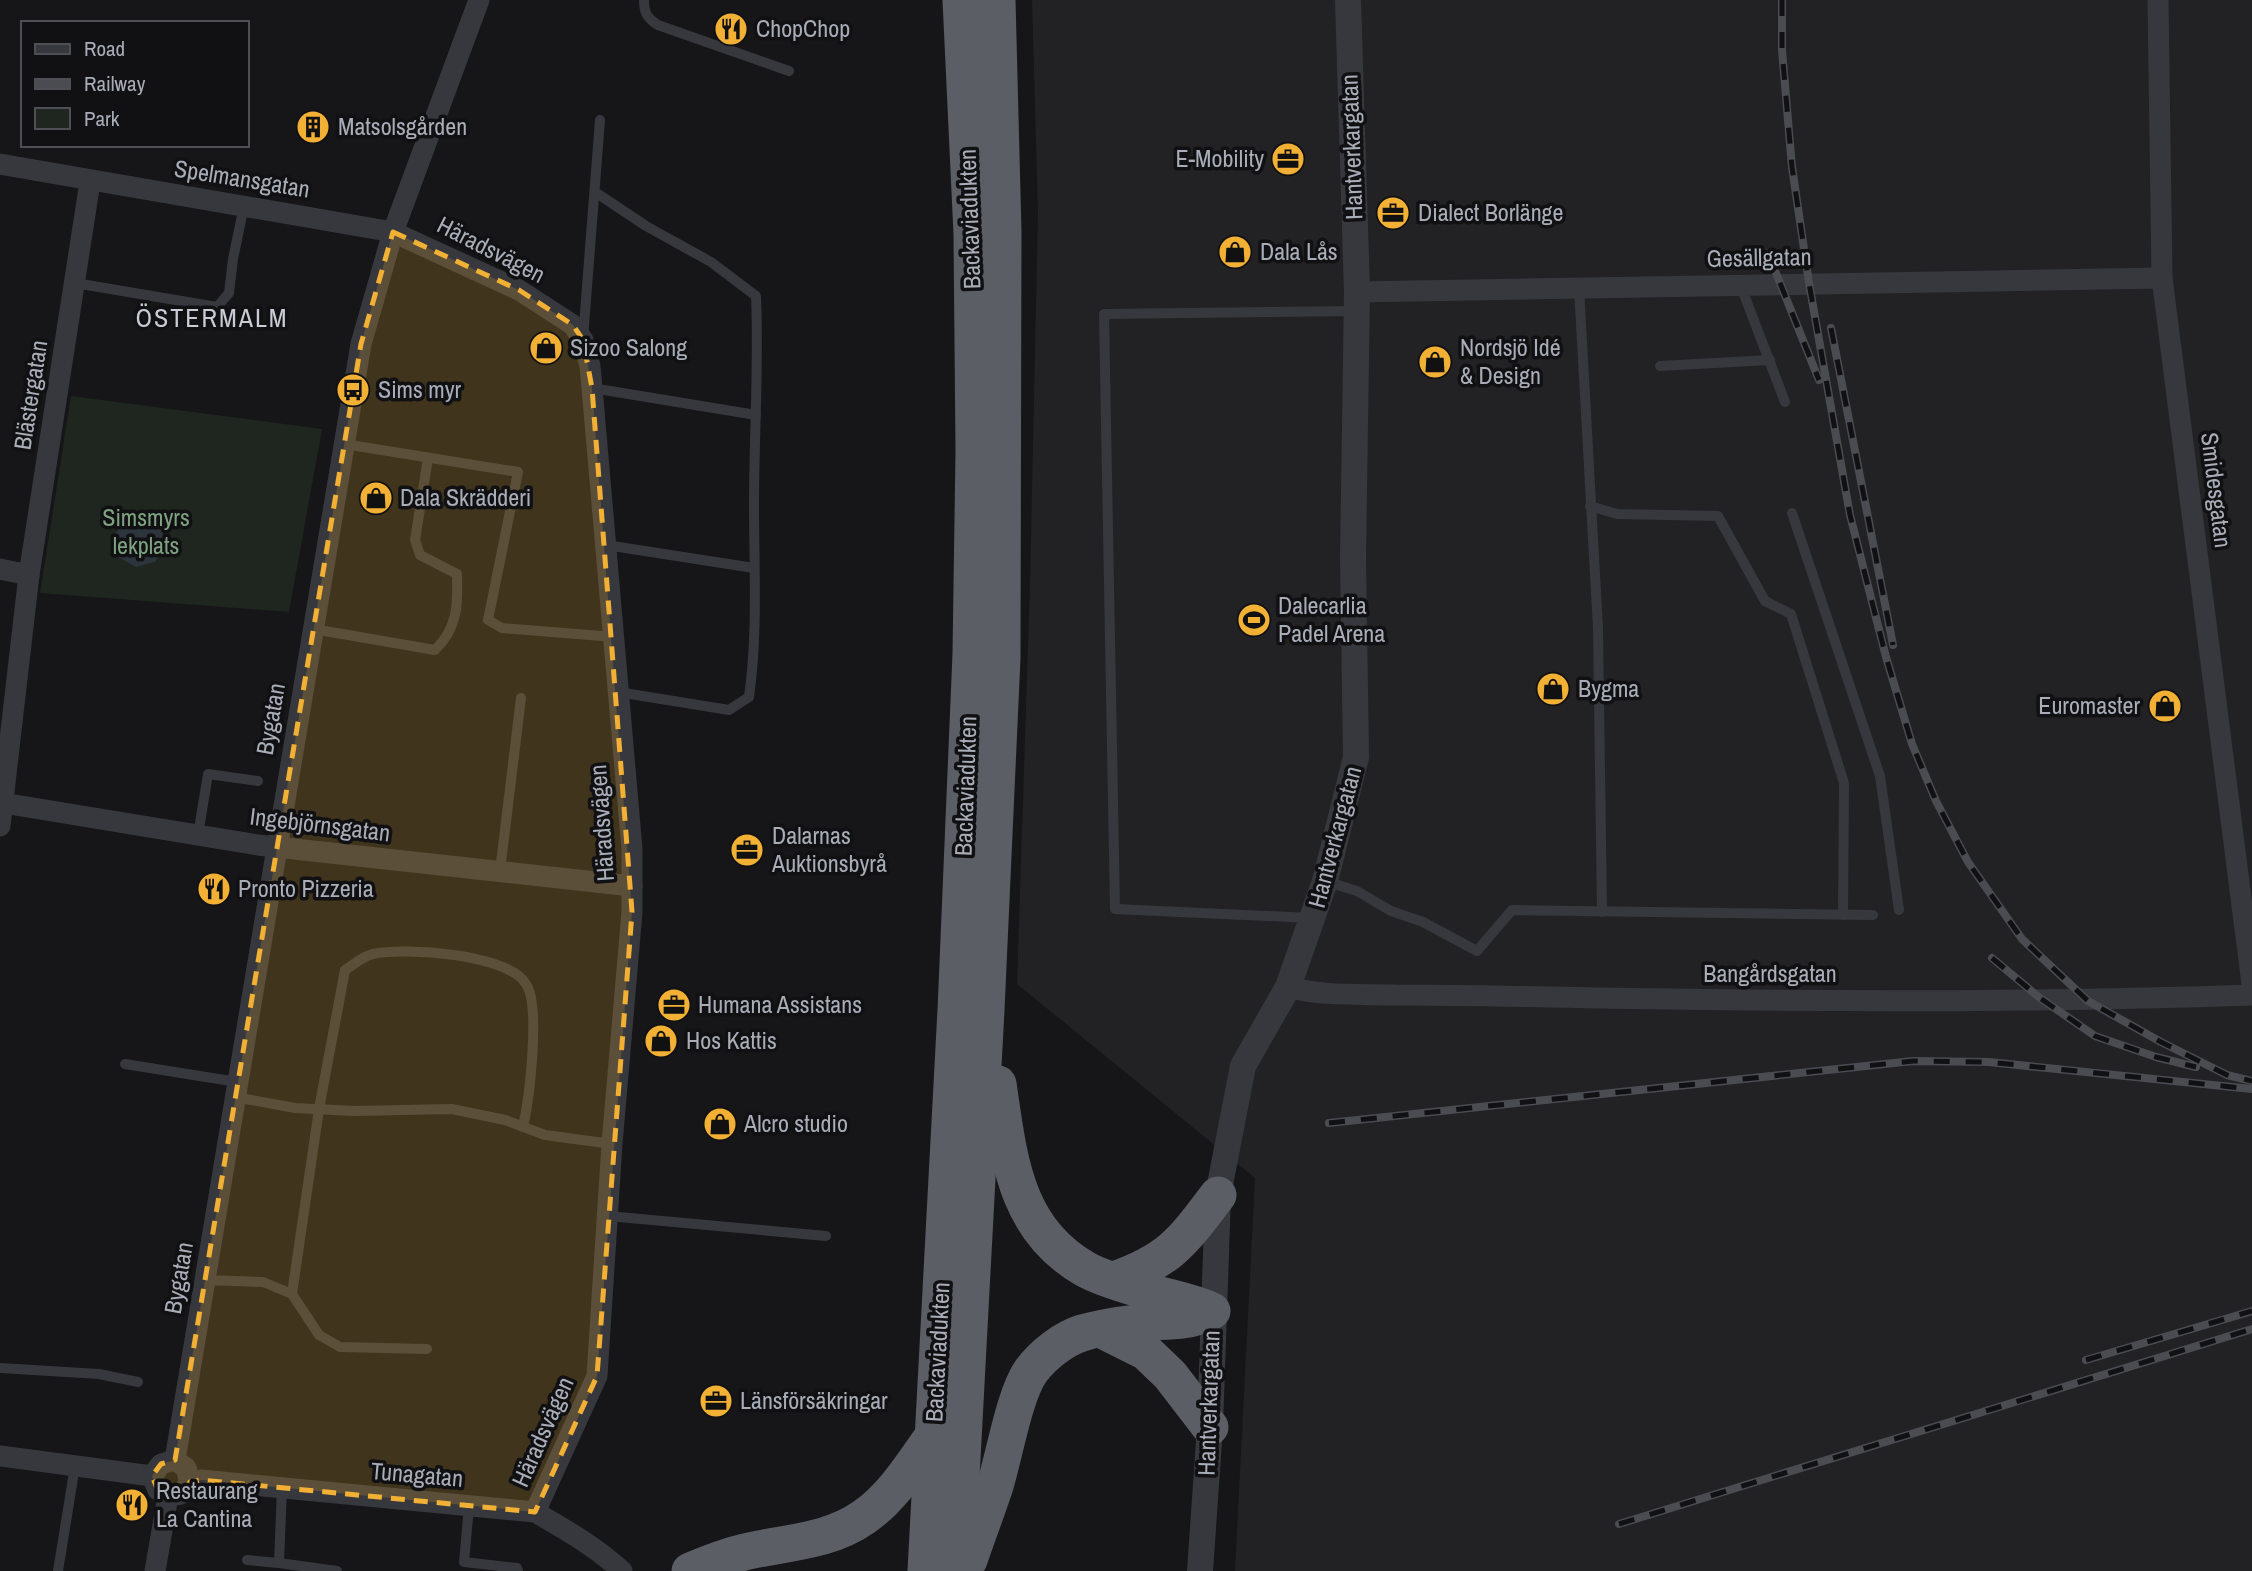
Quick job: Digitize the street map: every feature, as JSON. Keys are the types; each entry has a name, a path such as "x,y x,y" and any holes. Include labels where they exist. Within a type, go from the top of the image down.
{"highway":[{"name":"Backaviadukten","path":"926,1571 956,1010 971,654 974,451 972,234 961,0"},
{"name":"Backaviadukten","path":"956,1571 986,1010 1002,645 1003,232 997,0"},
{"path":"986,1010 1004,1125 1020,1198 1045,1238 1065,1256 1088,1271 1147,1292 1198,1304 1212,1311"},
{"path":"1114,1280 1165,1257 1218,1195"},
{"path":"965,1571 994,1490 1023,1387 1031,1371 1056,1346 1081,1334 1136,1323 1191,1319 1212,1311"},
{"path":"1100,1329 1146,1352 1170,1375 1210,1427"},
{"path":"690,1571 740,1553 808,1541 849,1527 880,1504 933,1436"}],"street":[{"name":"Bygatan","path":"175,1461 361,344 393,232 479,0"},
{"name":"Hantverkargatan","path":"1200,1571 1210,1427 1218,1195 1243,1066 1288,987 1325,881 1356,757 1353,556 1356,301 1348,0"},
{"name":"Smidesgatan","path":"2158,0 2162,278 2252,984"},
{"name":"Spelmansgatan","path":"0,164 393,232"},
{"name":"Blästergatan","path":"0,826 29,575 90,181"},
{"name":"Häradsvägen","path":"393,232 429,246 519,290 573,325 583,340 590,366 632,849 632,886 597,1376 535,1512"},
{"name":"Gesällgatan","path":"1356,301 1579,288 2162,278"},
{"path":"0,569 29,575"},
{"name":"Ingebjörnsgatan","path":"3,803 278,847 632,886"},
{"name":"Bangårdsgatan","path":"1288,987 1361,994 1657,999 1920,1001 2040,998 2088,1001 2252,995"},
{"path":"0,1457 152,1476"},
{"path":"175,1461 186,1468 190,1482 181,1494 168,1496 158,1490 152,1476 161,1464 175,1461"},
{"name":"Tunagatan","path":"190,1482 201,1480 535,1512 575,1535 622,1571"},
{"path":"155,1571 168,1496"}],"lane":[{"path":"644,0 644,11 650,20 658,25 789,71"},
{"path":"583,340 600,120"},
{"path":"594,192 646,226 711,262 756,296 755,654 749,697 729,710 618,692"},
{"path":"75,283 217,307 229,293 244,206"},
{"path":"1740,284 1785,402"},
{"path":"1579,288 1598,628 1602,912"},
{"path":"1313,918 1115,909 1104,314 1356,301"},
{"path":"1660,366 1770,360"},
{"path":"592,388 756,415"},
{"path":"344,444 518,472 488,620 502,628 614,636"},
{"path":"313,629 435,650 447,638 454,620 457,574 420,555 415,540 428,458"},
{"path":"1590,506 1617,514 1718,516 1765,601 1791,614 1843,783 1843,915"},
{"path":"1792,513 1880,776 1899,910"},
{"path":"606,545 754,568"},
{"path":"500,871 521,698"},
{"path":"198,835 208,774 258,780"},
{"path":"1325,881 1357,891 1391,911 1423,922 1477,951 1512,910 1873,915"},
{"path":"292,1294 319,1109 345,970 370,954 422,952 465,957 505,967 526,984 534,1016 529,1100 523,1127"},
{"path":"125,1064 236,1089 295,1108 452,1109 505,1119 545,1135 612,1143"},
{"path":"608,1216 826,1236"},
{"path":"205,1280 262,1282 292,1294 319,1335 340,1347 427,1349"},
{"path":"0,1368 99,1374 138,1382"},
{"path":"58,1571 75,1466"},
{"path":"279,1563 282,1488"},
{"path":"468,1506 461,1566 517,1568 518,1571"},
{"path":"247,1560 337,1571"}],"highlighted area":[{"path":"393,232 519,290 573,325 583,340 592,388 632,912 597,1376 535,1512 201,1480 190,1482 181,1494 168,1496 158,1490 152,1476 161,1464 175,1460 361,344"}],"shaded area":[{"path":"1032,0 2252,0 2252,1571 1235,1571 1255,1178 1017,984 1030,584 1038,213"},
{"path":"133,515 153,520 163,533 166,547 155,562 136,567 118,557 113,541 118,528"}],"green space":[{"name":"Simsmyrs lekplats","path":"71,396 322,429 289,612 40,593"}],"railway":[{"path":"1782,0 1782,50 1792,167 1809,283 1850,515 1886,657 1912,744 1936,801 1968,862 2022,939 2088,1001 2227,1075 2252,1081"},
{"path":"1768,253 1819,380"},
{"path":"1831,328 1893,645"},
{"path":"1992,958 2040,998 2095,1036 2156,1057 2196,1067"},
{"path":"1329,1123 1913,1061 1989,1062 2252,1089"},
{"path":"2086,1360 2252,1311"},
{"path":"1619,1524 2252,1329"}],"place":[{"name":"ChopChop","path":"731,29"},
{"name":"Matsolsgården","path":"313,127"},
{"name":"E-Mobility","path":"1288,159"},
{"name":"Dialect Borlänge","path":"1393,213"},
{"name":"Dala Lås","path":"1235,252"},
{"name":"Sizoo Salong","path":"546,348"},
{"name":"Nordsjö Idé & Design","path":"1435,362"},
{"name":"Sims myr","path":"353,390"},
{"name":"Dala Skrädderi","path":"376,498"},
{"name":"Dalecarlia Padel Arena","path":"1254,620"},
{"name":"Bygma","path":"1553,689"},
{"name":"Euromaster","path":"2165,706"},
{"name":"Dalarnas Auktionsbyrå","path":"747,850"},
{"name":"Pronto Pizzeria","path":"214,889"},
{"name":"Humana Assistans","path":"674,1005"},
{"name":"Hos Kattis","path":"661,1041"},
{"name":"Alcro studio","path":"720,1124"},
{"name":"Länsförsäkringar","path":"716,1401"},
{"name":"Restaurang La Cantina","path":"132,1505"}],"district":[{"name":"ÖSTERMALM","path":"212,318"}]}
